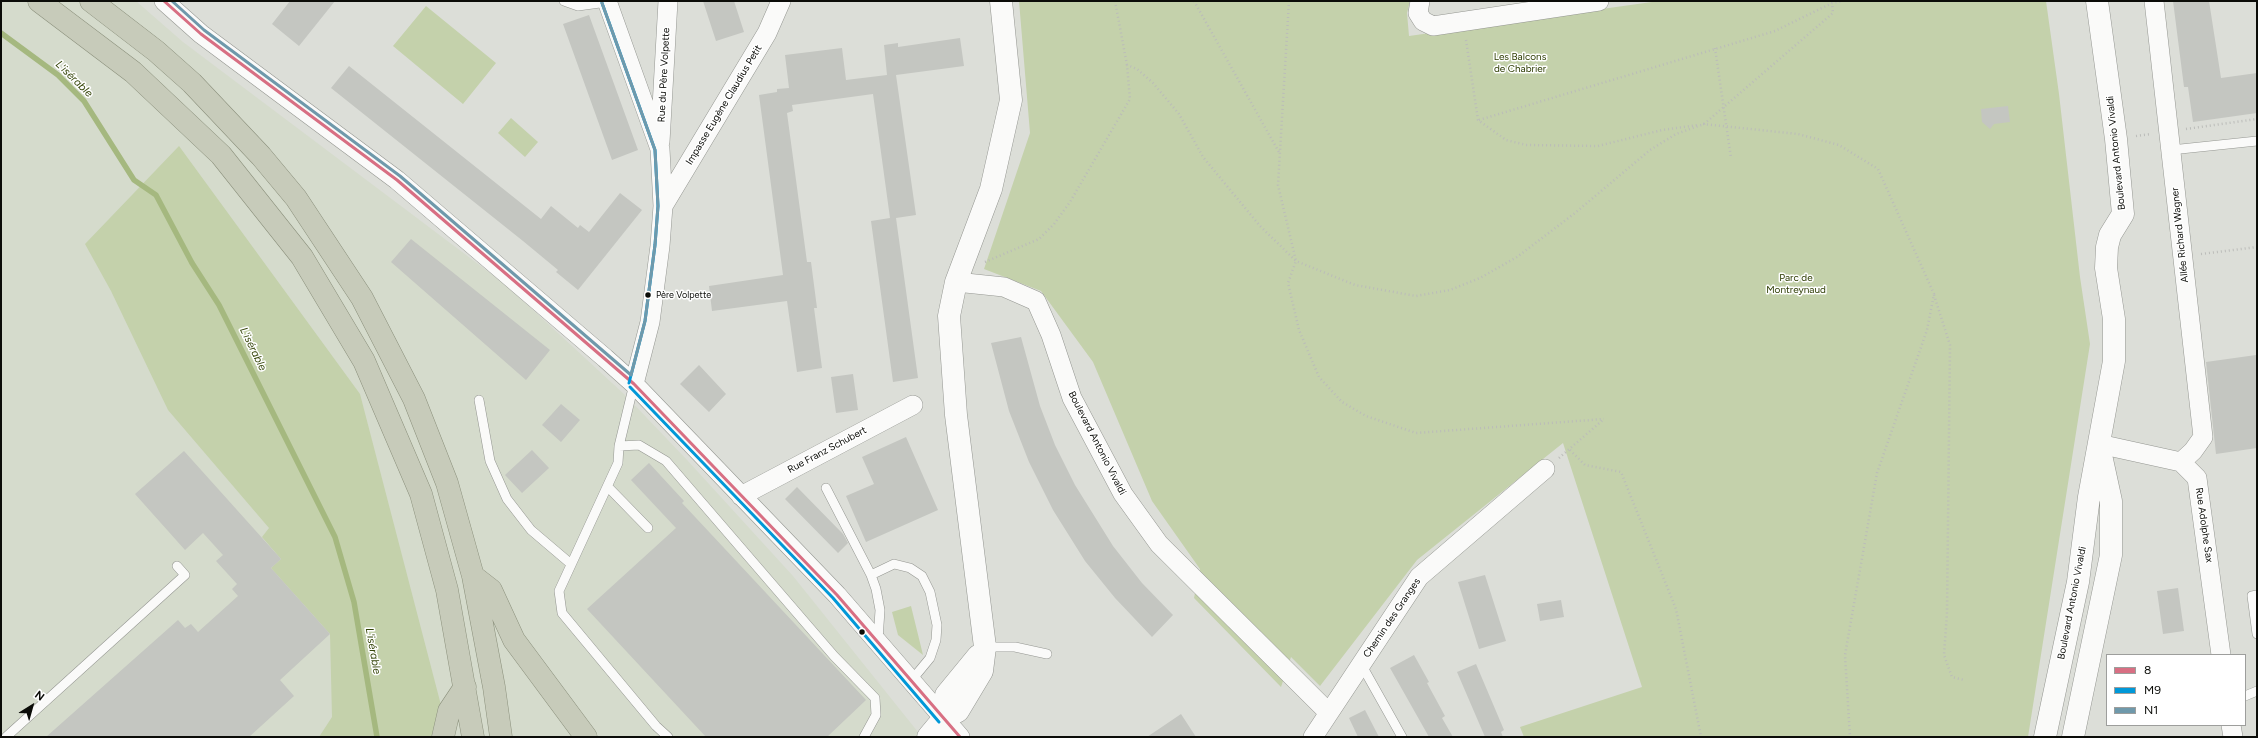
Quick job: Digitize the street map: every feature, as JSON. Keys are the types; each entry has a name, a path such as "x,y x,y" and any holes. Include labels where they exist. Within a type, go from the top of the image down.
{"highway":[{"path":"39,1 133,72 221,155 302,257 364,361 421,494 447,590 465,687 472,737"},
{"path":"91,1 156,51 202,93 261,156 296,198 362,298 414,398 447,482 473,576 494,686 501,737"},
{"path":"473,576 491,590 514,640 586,737"},
{"path":"442,737 449,711 465,687"}],"street":[{"path":"164,1 201,34 397,180 634,384 837,595 911,681 944,728 960,737"},
{"name":"Rue du Père Volpette","path":"607,1 660,149"},
{"name":"Rue du Père Volpette","path":"634,384 650,322 660,246 663,206 660,149 668,1"},
{"name":"Impasse Eugène Claudius Petit","path":"663,206 767,33 781,1"},
{"path":"944,728 946,695 985,647 956,415 948,316 956,282 991,189 1011,100 1001,1"},
{"path":"1420,1 1418,13 1423,21 1433,26 1599,1"},
{"name":"Boulevard Antonio Vivaldi","path":"2045,737 2078,582 2089,497 2114,361 2114,319 2106,268 2106,247 2110,235 2123,214 2116,139 2097,1"},
{"name":"Allée Richard Wagner","path":"2154,1 2202,437 2193,451 2181,462"},
{"name":"Boulevard Antonio Vivaldi","path":"956,282 1004,287 1036,301 1051,335 1072,398 1123,494 1159,544 1329,713"},
{"name":"Rue Franz Schubert","path":"741,496 913,405"},
{"path":"2099,444 2181,462"},
{"name":"Boulevard Antonio Vivaldi","path":"2074,737 2106,587 2111,555 2111,501 2099,444"},
{"name":"Rue Adolphe Sax","path":"2181,462 2197,478 2222,654"},
{"name":"Chemin des Granges","path":"1313,737 1419,577 1545,469"},
{"path":"2231,726 2233,737"},
{"path":"928,737 944,728"}],"lane":[{"path":"564,1 578,6 607,1"},
{"path":"2170,141 2257,141"},
{"path":"634,384 619,446 618,463 558,592 562,613 656,726 668,737"},
{"path":"479,400 490,461 507,499 531,530 572,564"},
{"path":"619,446 639,444 666,461 834,656 875,698 876,715 864,737"},
{"path":"608,487 648,528"},
{"path":"826,488 871,575 880,610 878,642"},
{"path":"871,575 894,564 910,568 922,576 930,592 937,625 936,640 930,658 911,681"},
{"path":"6,737 185,576 177,566"},
{"path":"2257,595 2252,596 2257,634"},
{"path":"985,647 1015,647 1047,654"},
{"path":"1361,664 1402,737"},
{"path":"2246,696 2257,690"}],"path":[{"path":"965,259 977,263 988,262 1039,239 1054,224 1070,202 1130,98 1127,65 1115,1"},
{"path":"1194,1 1280,155"},
{"path":"1289,1 1278,185 1296,261 1288,283 1298,330 1320,377 1342,402 1366,416 1416,433 1604,419 1570,450 1545,469"},
{"path":"1478,120 1775,31 1832,3 1843,1"},
{"path":"1127,65 1137,69 1157,88 1179,114 1203,157 1260,226 1296,261 1355,285 1416,296 1450,290 1480,278 1517,257 1554,230 1650,150 1676,134 1704,124 1833,13 1832,3"},
{"path":"1466,45 1478,120 1506,140 1526,145 1598,146 1662,130 1704,124 1798,134 1839,145 1878,168 1934,294 1950,345 1947,612 1944,655 1952,677 1964,680"},
{"path":"1715,48 1731,158"},
{"path":"2116,139 2170,141 2257,119"},
{"path":"2183,257 2257,247"},
{"path":"1850,737 1845,655 1877,472 1927,330 1934,294"},
{"path":"1570,450 1585,465 1621,472 1676,609 1701,737"}],"shaded area":[{"path":"1,1 136,1 183,42 506,285 625,395 688,461 793,576 922,737 1,737"}],"green space":[{"name":"Parc de Montreynaud","path":"1019,1 1410,1 1407,13 1409,36 1659,1 2046,1 2059,94 2080,277 2090,344 2028,737 1524,737 1520,727 1642,687 1563,443 1417,560 1320,686 1291,657 1281,687 1194,598 1200,569 1152,501 1093,362 1041,291 984,269 1030,133"},
{"path":"426,6 496,63 463,104 393,46"},
{"path":"511,118 538,142 525,157 498,133"},
{"path":"179,146 360,394 442,709 431,737 319,737 332,717 330,634 271,568 281,559 262,537 269,528 168,410 111,291 85,244"},
{"path":"911,606 923,655 898,635 892,612"}],"building":[{"path":"290,1 335,1 299,46 272,24"},
{"path":"703,1 734,1 744,32 716,41"},
{"path":"2173,1 2209,1 2221,78 2257,73 2257,113 2193,122 2188,87 2184,87"},
{"path":"589,15 638,150 612,160 563,24"},
{"path":"960,38 964,66 896,75 916,215 896,218 918,378 893,382 871,221 890,218 873,94 792,105 793,111 787,113 807,262 811,262 817,308 814,308 822,368 797,372 787,301 712,311 709,286 783,275 759,95 777,92 777,89 789,88 785,55 842,48 846,80 887,75 884,45 898,43 898,47"},
{"path":"349,66 541,219 551,206 578,228 580,225 589,232 620,193 642,210 578,290 556,272 558,270 523,241 331,88"},
{"path":"2008,106 2010,122 1994,124 1990,129 1982,122 1981,109"},
{"path":"411,239 550,350 526,380 391,262"},
{"path":"1021,337 1040,406 1055,445 1075,485 1113,546 1142,583 1173,615 1152,637 1115,598 1085,561 1053,510 1029,462 1009,411 991,343"},
{"path":"2256,355 2257,448 2216,454 2206,362"},
{"path":"699,365 726,394 709,412 680,384"},
{"path":"853,374 858,410 836,413 831,377"},
{"path":"561,404 580,420 561,442 542,425"},
{"path":"906,437 938,510 866,542 846,496 874,484 862,457"},
{"path":"532,450 549,468 522,493 505,475"},
{"path":"184,451 281,559 271,568 330,634 280,680 294,696 249,737 46,737 178,620 185,628 191,624 198,632 238,596 232,589 237,584 216,561 223,555 203,533 185,550 135,494"},
{"path":"649,463 684,501 682,503 866,700 827,737 706,737 587,609 676,528 631,480"},
{"path":"797,487 843,534 848,543 838,553 785,499"},
{"path":"1485,575 1506,641 1479,649 1458,582"},
{"path":"2178,588 2184,631 2163,634 2157,591"},
{"path":"1561,600 1564,617 1540,621 1537,604"},
{"path":"1414,655 1429,682 1427,683 1445,716 1442,718 1453,737 1429,737 1390,668"},
{"path":"1476,664 1504,730 1501,732 1503,737 1485,737 1457,672"},
{"path":"1365,710 1379,737 1358,737 1349,718"},
{"path":"1181,714 1196,737 1147,737"}],"waterway":[{"name":"L'isérable","path":"1,33 58,75 84,101 134,180 156,195 192,263 219,305 335,537 354,602 377,737"}],"transit line":[{"name":"8","path":"164,1 201,34 397,180 634,384 837,595 960,737"},
{"name":"N1","path":"172,1 204,30 400,176 631,375 645,321 655,245 658,206 655,150 602,3"},
{"name":"M9","path":"602,3 655,150 658,206 655,245 645,321 629,383"},
{"name":"M9","path":"630,387 833,598 939,722"}],"place":[{"name":"Père Volpette","path":"648,295"}],"park label":[{"name":"Les Balcons de Chabrier","path":"1520,62"}]}
